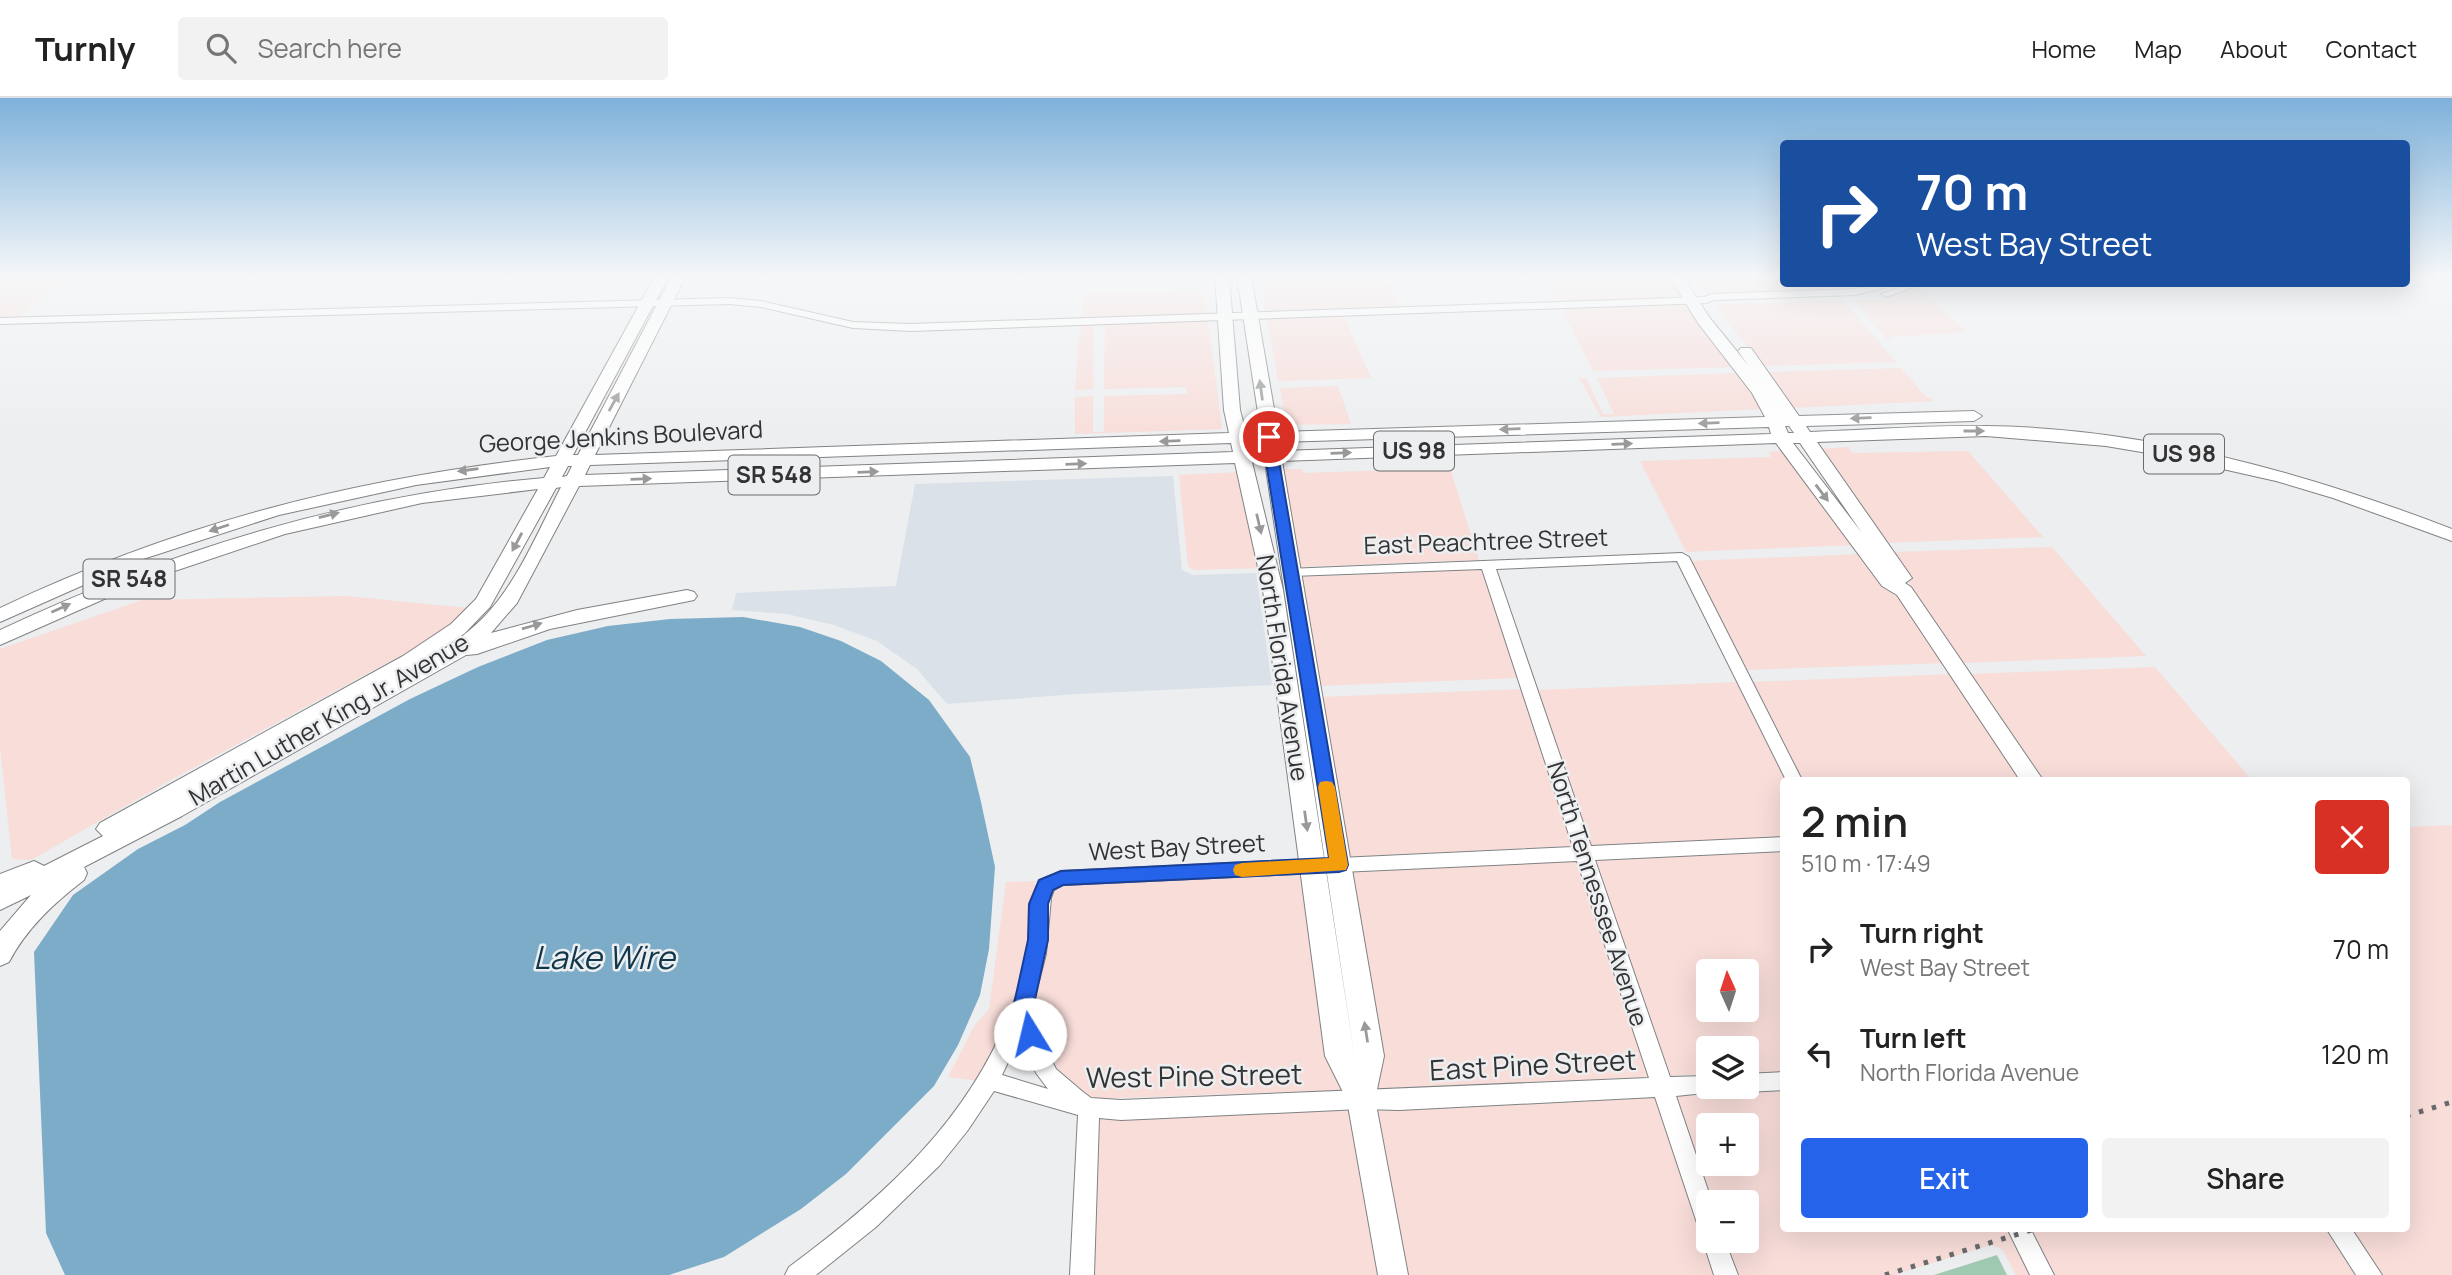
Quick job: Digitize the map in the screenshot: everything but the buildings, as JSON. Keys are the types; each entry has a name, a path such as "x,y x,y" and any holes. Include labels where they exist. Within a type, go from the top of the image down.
{"main road":[{"name":"Martin Luther King Jr. Avenue","path":"0,884 37,869 444,640 482,603 633,331"},
{"name":"Martin Luther King Jr. Avenue","path":"0,900 174,810 424,671 458,650 490,623 507,603 651,331"},
{"name":"North Florida Avenue","path":"1227,331 1229,391 1270,573 1339,1056 1361,1099 1393,1275"},
{"name":"North Florida Avenue","path":"1253,331 1370,1056 1361,1099"},
{"path":"1726,331 1760,369 1784,427 1889,582 1904,591 2030,777"},
{"name":"US 98","path":"1241,448 1784,427 1980,416 2124,430 2262,460 2357,488 2452,521"},
{"name":"US 98","path":"1784,427 1805,438 1986,431 2103,440 2273,475 2389,511 2452,535"},
{"path":"1805,438 1903,579 1904,591"},
{"name":"George Jenkins Boulevard","path":"5,612 161,547 277,510 426,476 561,461 1241,448"},
{"name":"George Jenkins Boulevard","path":"0,638 122,582 253,536 341,512 424,496 549,482 1241,448"},
{"path":"424,671 509,633 555,620 687,596"},
{"path":"1279,632 1293,649 1303,689 1310,692"},
{"path":"0,955 8,938 27,914 57,887 90,862 174,810"}],"street":[{"name":"East Peachtree Street","path":"1292,572 1682,556 1792,777"},
{"name":"North Tennessee Avenue","path":"1487,564 1697,1190"},
{"name":"West Bay Street","path":"1024,1004 1038,940 1038,904 1046,885 1061,878 1780,844"},
{"path":"797,1275 871,1219 945,1145 989,1080 1015,1029 1024,1004"},
{"path":"1024,1004 1030,1034 1054,1082 1089,1109 1082,1275"},
{"name":"West Pine Street","path":"989,1080 1057,1103 1089,1109 1361,1099"},
{"path":"1759,1083 1780,1082"},
{"name":"East Pine Street","path":"1361,1099 1399,1100 1696,1085"},
{"path":"2020,1232 2042,1275"},
{"path":"2340,1232 2370,1275"},
{"path":"1718,1253 1726,1275"}],"shaded area":[{"path":"1079,331 1094,331 1093,389 1075,390"},
{"path":"1105,331 1210,331 1222,429 1075,434 1075,397 1093,396 1093,432 1104,432 1104,396 1187,394 1186,387 1104,389"},
{"path":"1269,331 1351,331 1371,378 1278,381"},
{"path":"1573,331 1707,331 1735,367 1593,371"},
{"path":"1735,331 1870,331 1896,362 1763,366"},
{"path":"1880,331 1967,332 1889,337 1890,342"},
{"path":"1901,368 1926,397 1933,401 1792,408 1768,372"},
{"path":"1739,373 1763,409 1601,417 1579,378 1586,378 1603,414 1614,414 1597,378"},
{"path":"1338,386 1351,424 1287,425 1280,388"},
{"path":"1848,447 1852,453 1968,451 2043,537 1886,543 1818,449"},
{"path":"1785,451 1854,545 1686,552 1640,461 1771,457 1769,452"},
{"path":"1450,468 1479,560 1298,567 1282,469 1302,469 1303,473"},
{"path":"1240,472 1262,568 1195,570 1188,567 1179,475"},
{"path":"1173,476 1182,570 1193,575 1256,573 1272,685 1076,694 947,704 917,669 877,641 834,625 787,614 732,610 736,593 896,586 915,484"},
{"path":"2052,547 2146,656 1961,663 1911,590 1909,579 1892,552"},
{"path":"1861,554 1897,592 1947,663 1745,670 1690,561"},
{"path":"1482,569 1518,678 1317,686 1299,577"},
{"path":"346,596 468,608 446,631 171,780 31,860 12,859 0,748 0,649 142,600"},
{"path":"2155,667 2249,777 2039,777 1969,674"},
{"path":"1954,674 2022,777 1800,777 1751,682"},
{"path":"1736,682 1784,777 1780,777 1780,837 1589,846 1537,690"},
{"path":"1522,689 1572,846 1346,857 1319,697"},
{"path":"2452,825 2452,1275 2381,1275 2350,1232 2410,1232 2410,827"},
{"path":"1780,852 1780,1071 1759,1072 1759,1036 1696,1036 1696,1075 1668,1076 1593,860"},
{"path":"1577,861 1649,1077 1373,1089 1349,872"},
{"path":"1304,875 1345,1090 1093,1099 1062,1075 1039,1030 1033,1003 1047,940 1047,905 1053,890 1062,885"},
{"path":"1038,881 1034,883 1036,886 1029,905 1029,940 1020,985 1016,997 1013,998 1014,1004 1006,1027 978,1081 948,1077 975,1025 989,1009 1006,882"},
{"path":"1780,1091 1780,1232 2008,1232 2030,1275 2016,1275 2002,1249 1991,1245 1894,1275 1737,1275 1729,1253 1759,1253 1759,1190 1708,1190 1703,1176 1759,1176 1759,1113 1696,1113 1696,1156 1675,1096 1696,1095 1696,1099 1759,1099 1759,1092"},
{"path":"1655,1097 1696,1219 1696,1253 1708,1253 1715,1275 1405,1275 1373,1110"},
{"path":"1353,1110 1382,1275 1093,1275 1098,1119"},
{"path":"2030,1232 2329,1232 2359,1275 2052,1275"}],"green space":[{"path":"1997,1255 2007,1275 1934,1275"}],"water":[{"name":"Lake Wire","path":"743,617 800,627 841,641 881,661 929,700 970,757 995,867 989,949 980,995 958,1045 934,1086 846,1174 801,1209 724,1257 669,1275 65,1275 46,1233 34,952 73,895 138,849 185,825 220,802 410,699 478,667 547,640 608,626 670,619"}],"railway":[{"path":"2410,1115 2452,1102"},
{"path":"1885,1275 2025,1232"}],"slow traffic":[{"path":"1242,870 1339,865 1326,787"}],"route":[{"path":"1030,1034 1024,1004 1038,940 1038,904 1046,885 1061,878 1339,865 1269,437"}]}
